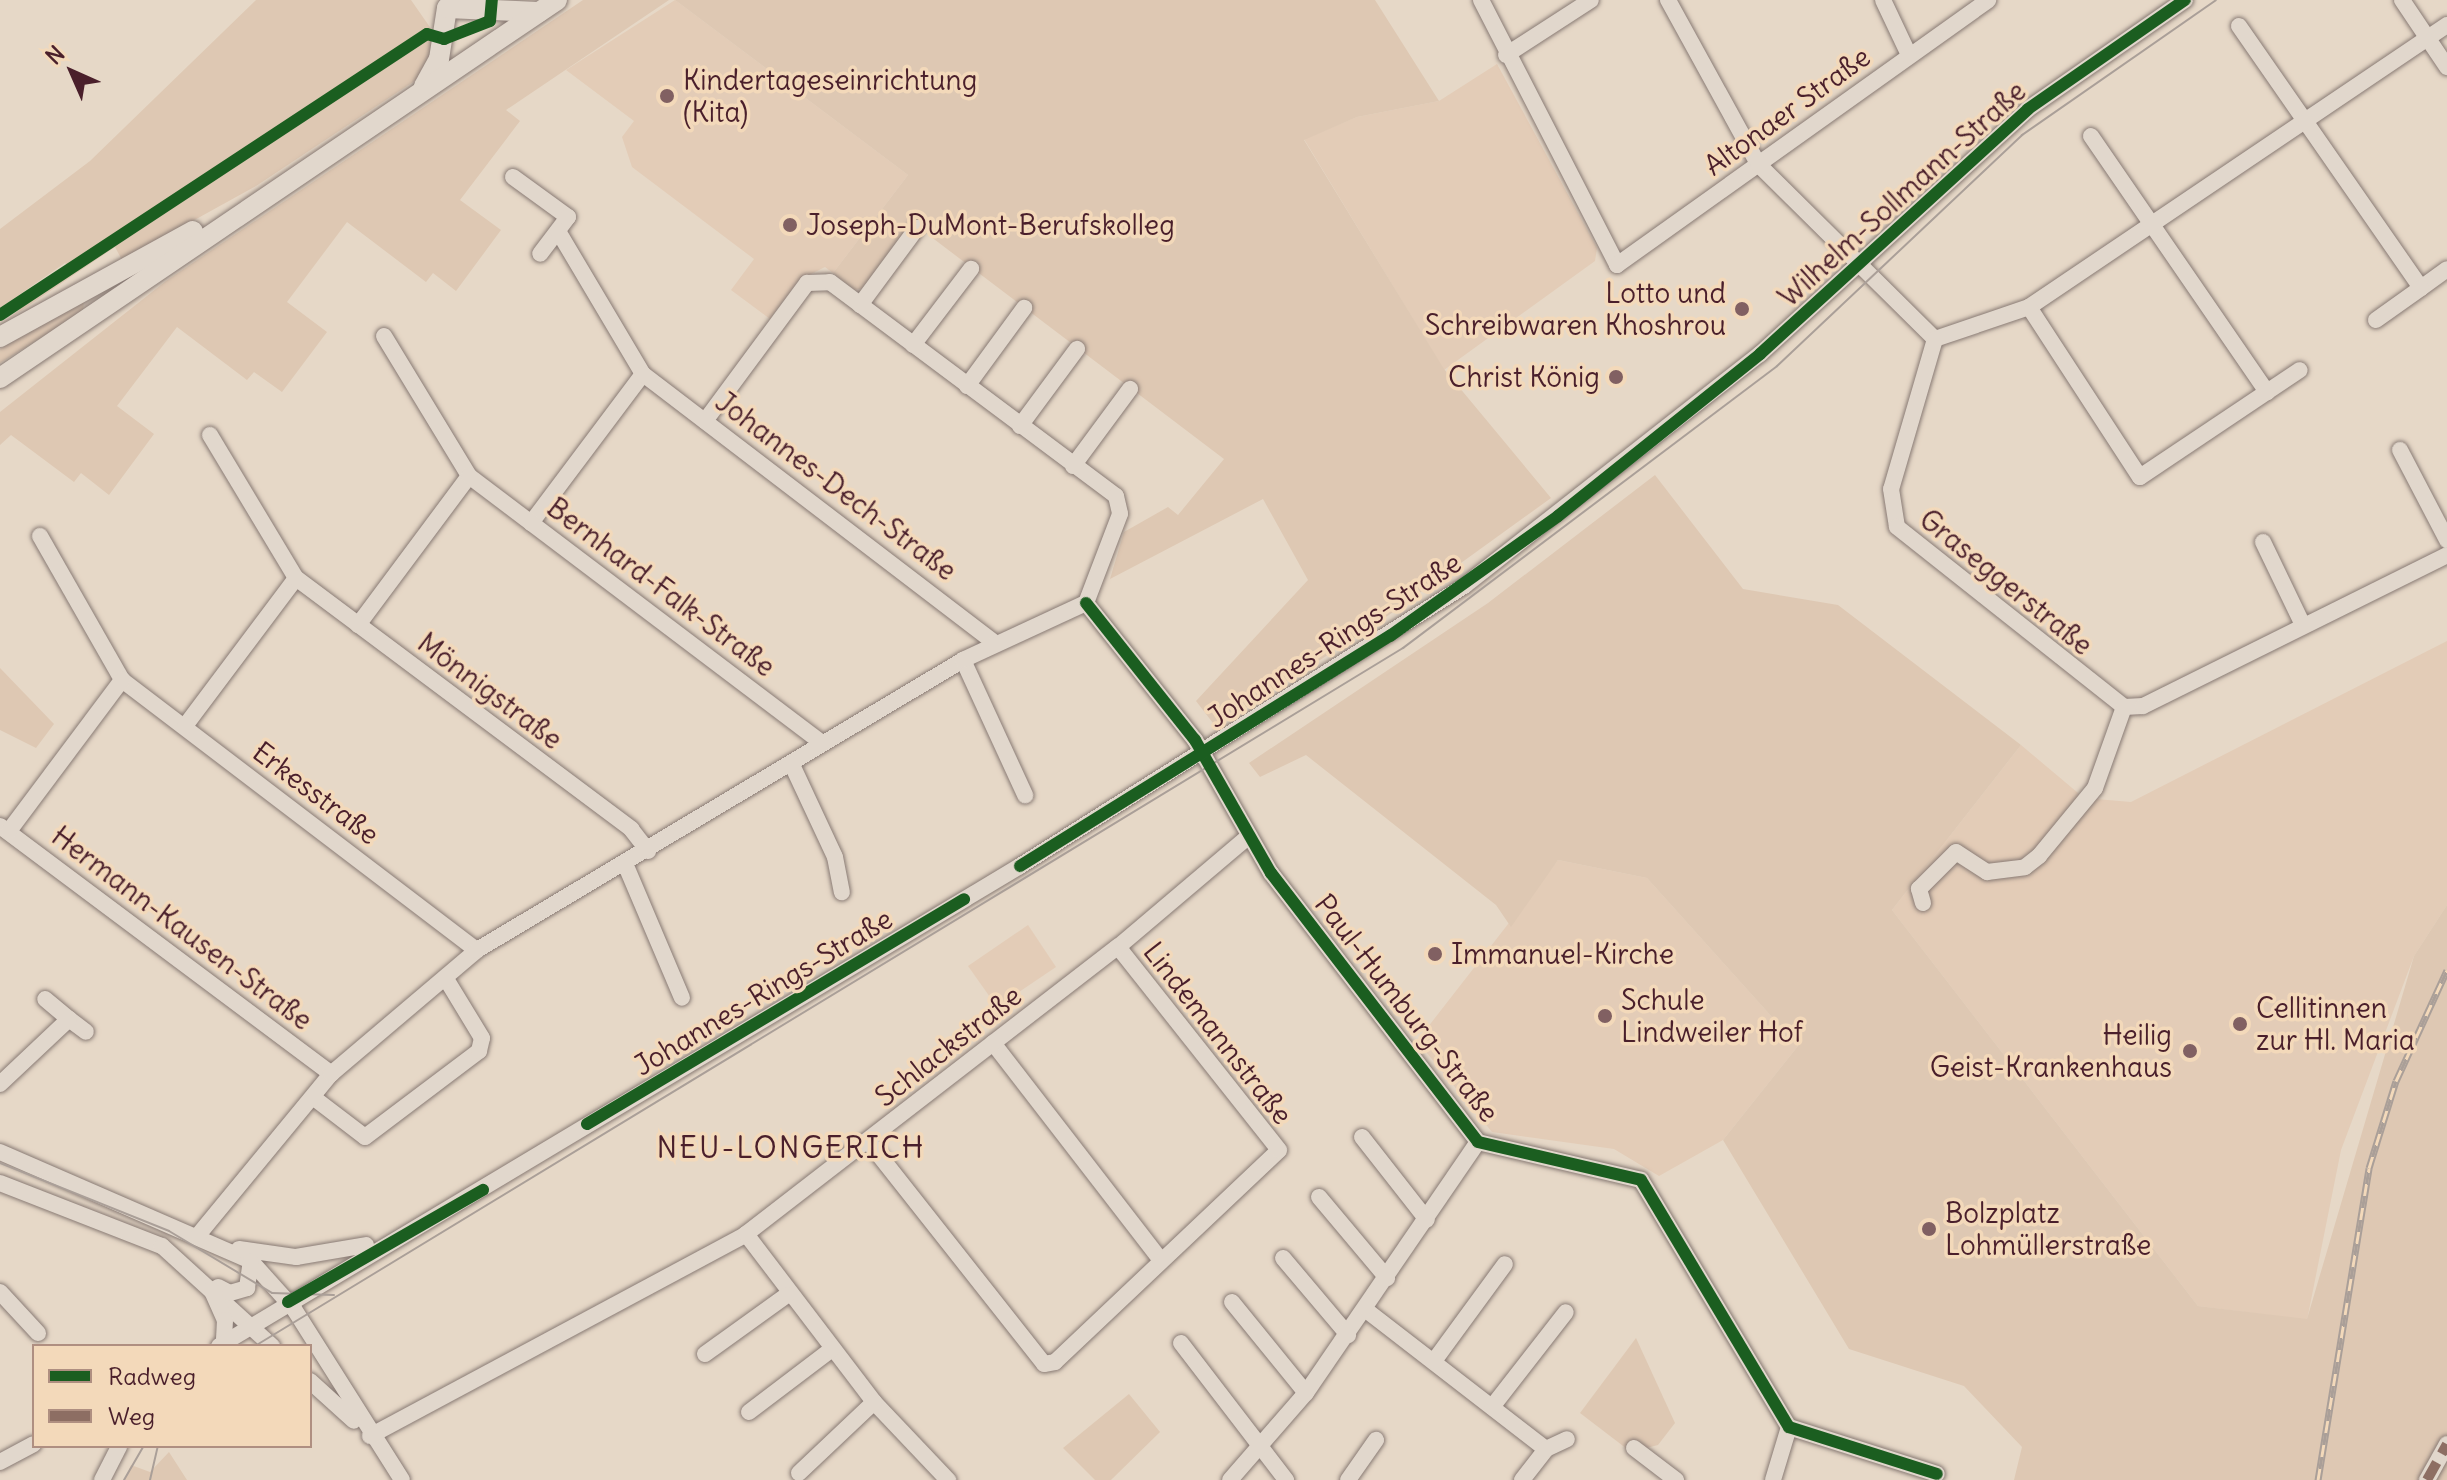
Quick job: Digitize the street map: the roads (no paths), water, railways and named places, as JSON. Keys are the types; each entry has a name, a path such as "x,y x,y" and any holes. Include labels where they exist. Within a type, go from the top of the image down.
{"main road":[{"path":"0,378 250,202 557,0"},
{"path":"422,89 439,59 447,8 539,12"},
{"path":"0,337 94,281 250,202"},
{"path":"94,281 109,304"},
{"path":"0,393 34,355"}],"street":[{"path":"1481,0 1506,55 1591,0"},
{"path":"1668,0 1758,164 1935,339 2029,307 2447,25"},
{"path":"1883,0 1909,55"},
{"name":"Altonaer Straße","path":"1506,55 1617,265 1988,0"},
{"name":"Wilhelm-Sollmann-Straße","path":"1660,435 1858,263 2028,109 2185,0"},
{"path":"2402,0 2447,67"},
{"path":"2239,26 2421,288"},
{"path":"2091,136 2267,392"},
{"name":"Johannes-Dech-Straße","path":"513,177 568,217 558,231 643,374 996,644"},
{"path":"860,305 917,228"},
{"path":"540,254 558,231"},
{"path":"913,345 971,269"},
{"path":"2376,320 2447,269"},
{"path":"199,1234 331,1074 448,982 477,950 793,767 821,742 963,660 1086,603 1121,506 1073,466 830,282 807,283 705,421"},
{"path":"2029,307 2140,477 2300,370"},
{"path":"967,386 1024,308"},
{"name":"Bernhard-Falk-Straße","path":"384,336 469,476 821,742"},
{"name":"Graseggerstraße","path":"1935,339 1891,489 1897,527 2124,707"},
{"path":"1020,426 1077,349"},
{"path":"531,523 643,374"},
{"path":"1073,466 1130,389"},
{"name":"Mönnigstraße","path":"210,435 296,578 631,829 648,851"},
{"name":"Johannes-Rings-Straße","path":"221,1344 1203,753 1464,586 1660,435"},
{"path":"2400,450 2447,540"},
{"path":"358,625 469,476"},
{"name":"Erkesstraße","path":"40,536 122,680 477,950"},
{"path":"2263,542 2303,625"},
{"path":"1923,903 1919,889 1956,852 1987,872 2025,867 2039,856 2095,788 2124,707 2143,706 2447,555"},
{"path":"185,726 296,578"},
{"name":"Paul-Humburg-Straße","path":"1086,603 1203,753 1249,836 1478,1142 1624,1172 1650,1187 1789,1427"},
{"path":"963,660 1025,795"},
{"path":"5,829 122,680"},
{"path":"793,767 835,857 842,892"},
{"name":"Hermann-Kausen-Straße","path":"5,829 331,1074"},
{"name":"Schlackstraße","path":"370,1436 746,1234 1118,947 1249,836"},
{"path":"626,866 682,998"},
{"name":"Lindemannstraße","path":"1118,947 1279,1150 1161,1260"},
{"path":"314,1098 365,1137 479,1051 482,1038 448,982"},
{"path":"45,999 86,1032"},
{"path":"2,1079 69,1019"},
{"path":"868,1141 1044,1364 1161,1260 993,1043"},
{"path":"1362,1137 1427,1220"},
{"path":"1230,1480 1261,1452 1306,1393 1366,1310 1478,1142"},
{"path":"0,1152 224,1244 251,1261 288,1302 370,1436 402,1480"},
{"path":"0,1183 162,1246 204,1280 270,1344"},
{"path":"1319,1197 1387,1278"},
{"path":"746,1234 787,1295 874,1402 948,1480"},
{"path":"224,1244 296,1257 395,1237"},
{"path":"1283,1258 1348,1335"},
{"path":"204,1280 238,1293 251,1282 251,1261"},
{"path":"1434,1361 1505,1264"},
{"path":"204,1280 225,1320 221,1344"},
{"path":"0,1292 38,1333"},
{"path":"705,1354 787,1295"},
{"path":"1232,1302 1306,1393"},
{"path":"1366,1310 1546,1449"},
{"path":"1492,1407 1566,1312"},
{"path":"1181,1343 1261,1452 1286,1480"},
{"path":"749,1412 832,1349"},
{"path":"312,1383 370,1436"},
{"path":"799,1473 874,1402"},
{"path":"1773,1480 1789,1427 1937,1474"},
{"path":"1522,1480 1546,1449 1567,1439"},
{"path":"1348,1480 1376,1440"},
{"path":"2427,1480 2447,1444"},
{"path":"0,1462 32,1445"},
{"path":"102,1480 118,1448"},
{"path":"1634,1448 1676,1480"}],"tram line":[{"path":"258,1344 1403,648 1777,366 2022,135 2216,0"},
{"path":"0,1163 169,1231 272,1293 334,1295"},
{"path":"124,1480 143,1448"},
{"path":"150,1480 158,1448"}],"railway":[{"path":"2318,1480 2369,1168 2396,1081 2447,970"}],"place":[{"name":"Kindertageseinrichtung (Kita)","path":"667,96"},
{"name":"Joseph-DuMont-Berufskolleg","path":"790,225"},
{"name":"Lotto und Schreibwaren Khoshrou","path":"1742,309"},
{"name":"Christ König","path":"1616,377"},
{"name":"Immanuel-Kirche","path":"1435,954"},
{"name":"Schule Lindweiler Hof","path":"1605,1016"},
{"name":"Cellitinnen zur Hl. Maria","path":"2240,1024"},
{"name":"Heilig Geist-Krankenhaus","path":"2190,1051"},
{"name":"Bolzplatz Lohmüllerstraße","path":"1929,1229"}],"district":[{"name":"NEU-LONGERICH","path":"791,1147"}]}
